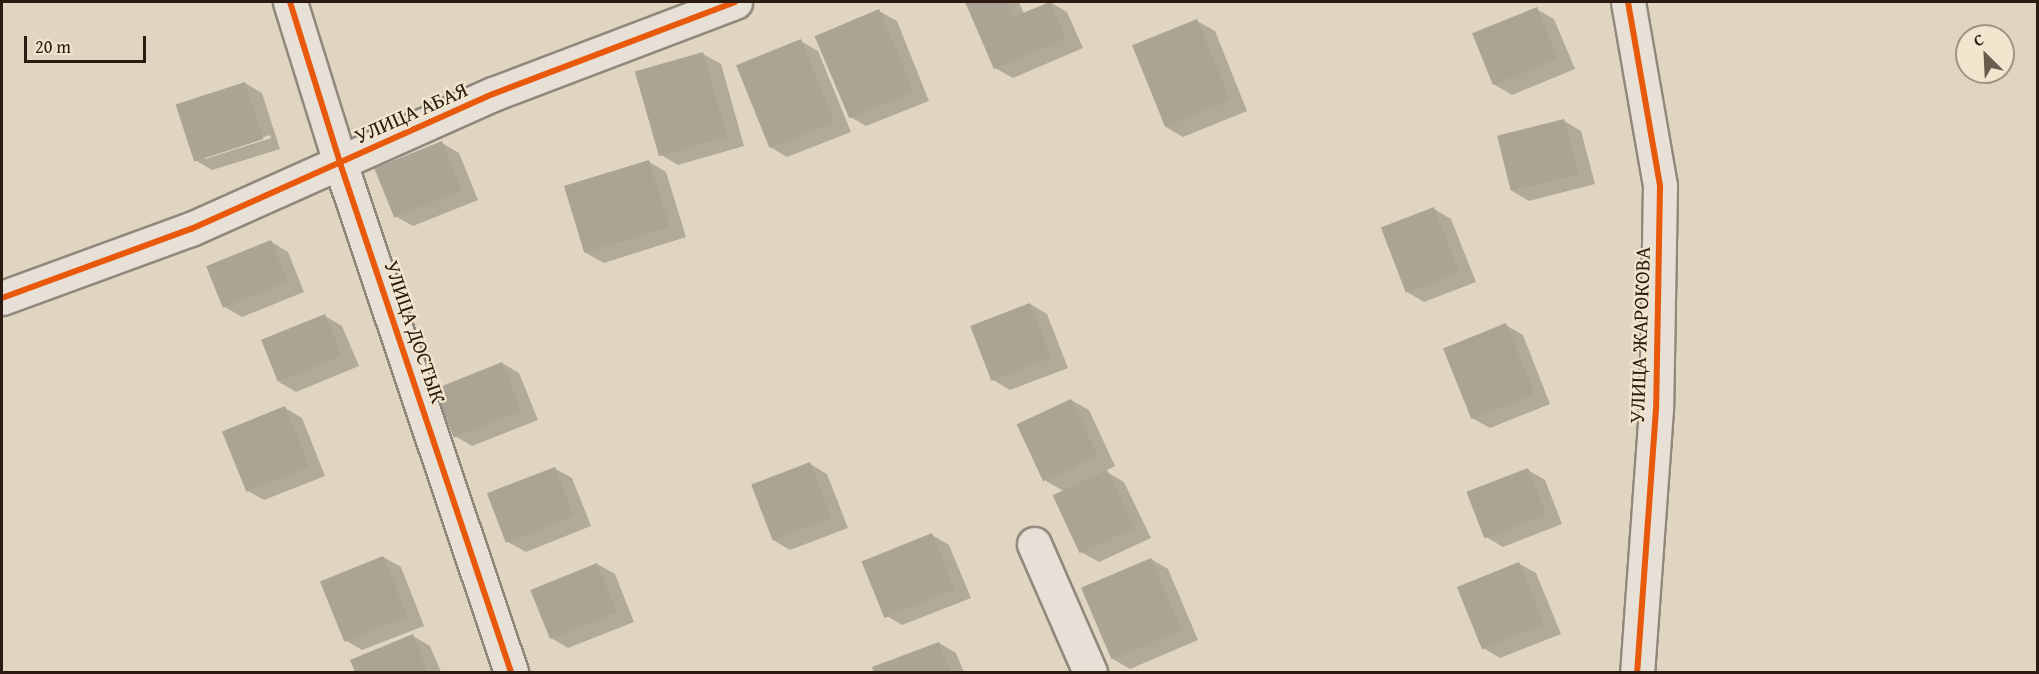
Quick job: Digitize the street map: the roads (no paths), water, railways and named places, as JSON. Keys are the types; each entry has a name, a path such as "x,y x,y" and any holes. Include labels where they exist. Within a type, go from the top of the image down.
{"street":[{"name":"УЛИЦА ДОСТЫК","path":"290,2 340,163 511,672"},
{"name":"УЛИЦА АБАЯ","path":"2,298 190,230 493,94 735,2"},
{"name":"УЛИЦА ЖАРОКОВА","path":"1628,2 1660,186 1656,409 1637,672"},
{"path":"1034,544 1090,672"}]}
